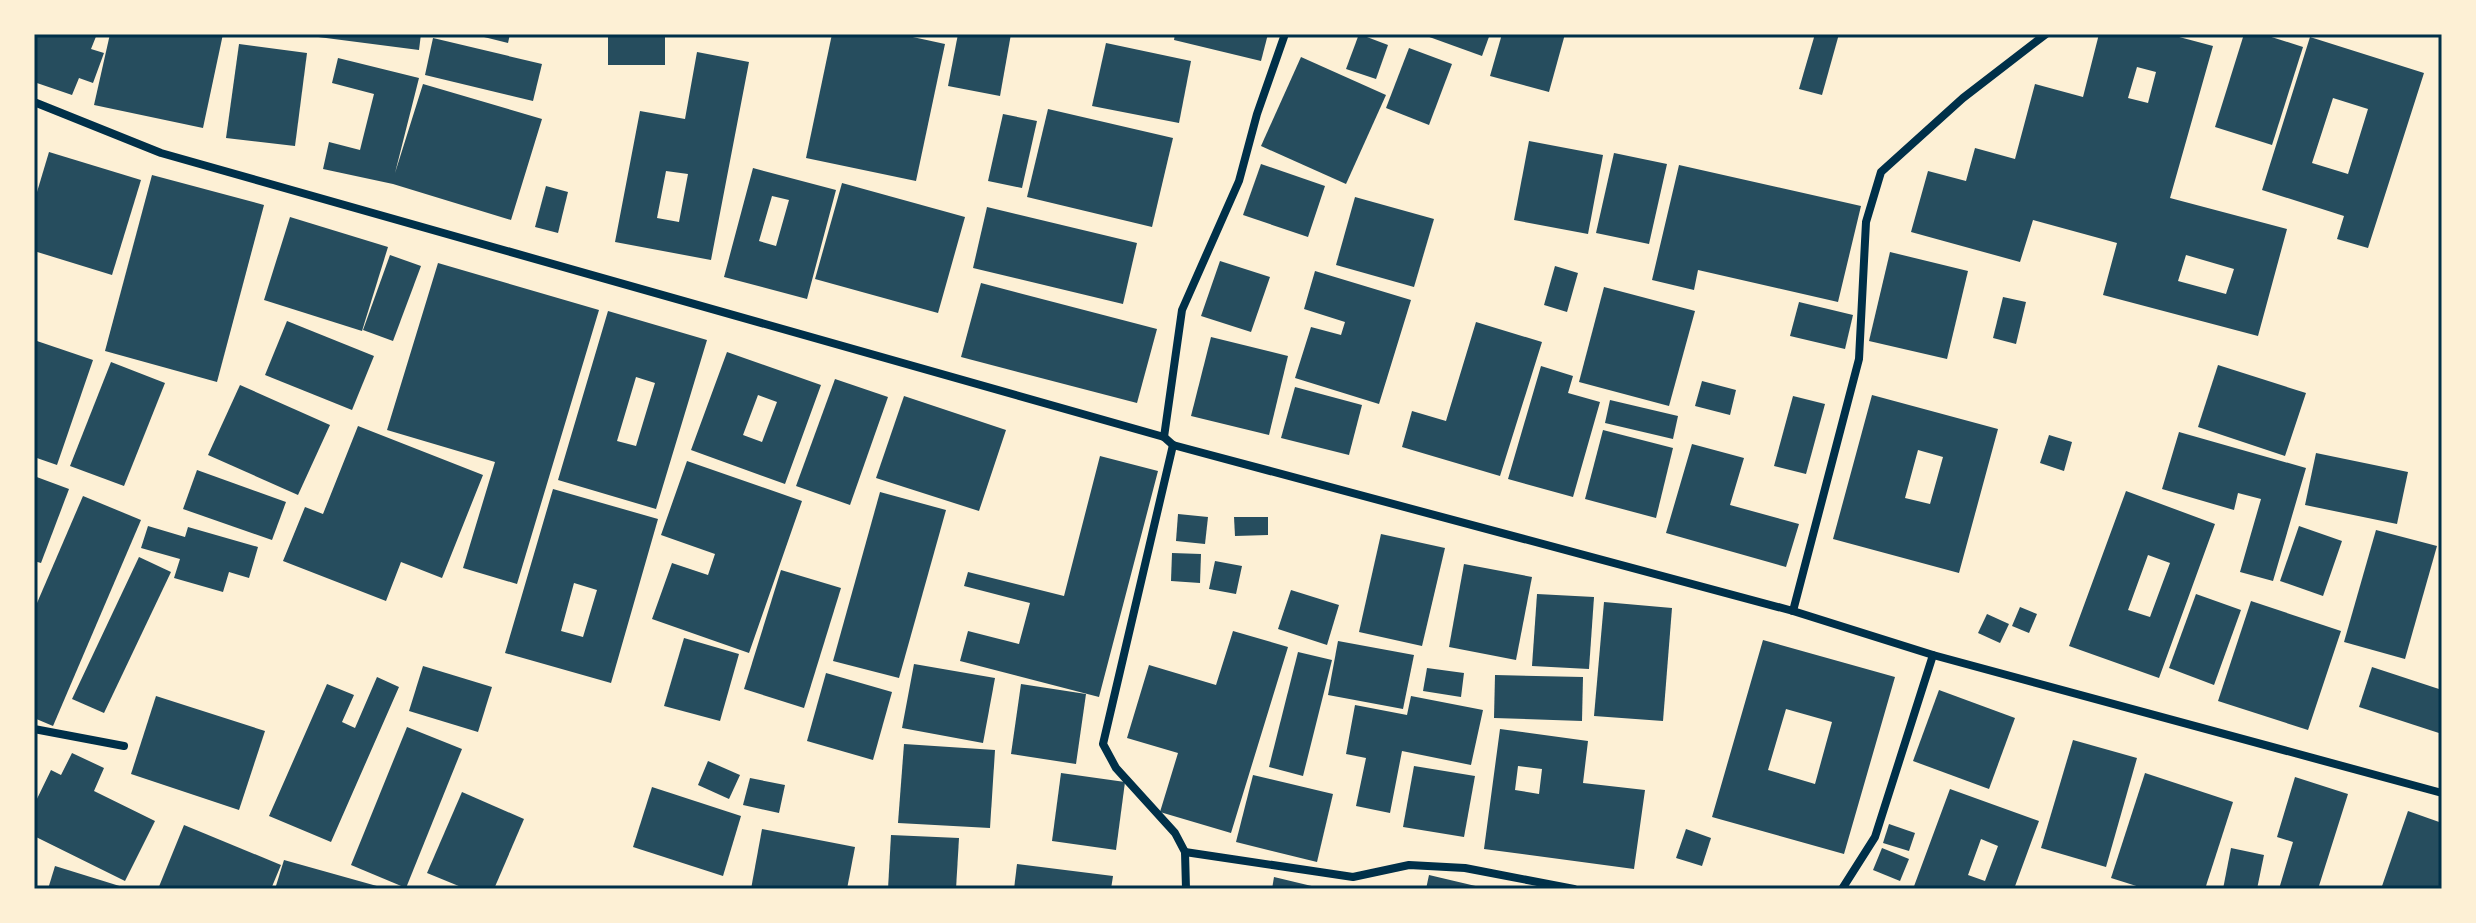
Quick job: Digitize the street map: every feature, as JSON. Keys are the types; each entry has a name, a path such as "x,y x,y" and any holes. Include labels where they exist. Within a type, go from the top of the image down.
{"street":[{"path":"1164,437 1182,310 1239,181 1257,114 1285,34"},
{"path":"1793,611 1859,359 1866,222 1881,172 1963,98 2046,34"},
{"path":"34,102 161,153 1164,437 1173,445 1793,611 1933,655 2442,793"},
{"path":"1173,445 1103,744 1116,768 1175,833 1185,852 1186,889"},
{"path":"1842,889 1875,837 1933,655"},
{"path":"34,729 124,746"},
{"path":"1185,852 1353,877 1409,865 1465,868 1574,889"}],"building":[{"path":"34,34 97,34 91,49 104,53 93,83 79,78 72,95 34,82"},
{"path":"110,34 223,34 203,128 94,105"},
{"path":"295,34 421,34 419,50"},
{"path":"472,34 510,34 508,43"},
{"path":"608,34 665,34 665,65 608,65"},
{"path":"832,34 899,34 945,44 916,181 806,158"},
{"path":"958,34 1011,34 1000,96 948,86"},
{"path":"1175,34 1268,34 1261,61 1174,40"},
{"path":"1359,34 1388,45 1376,79 1346,69"},
{"path":"1421,34 1490,34 1482,56"},
{"path":"1502,34 1565,34 1549,92 1490,76"},
{"path":"1815,34 1839,34 1822,95 1799,89"},
{"path":"2099,34 2168,34 2213,46 2170,198 2287,229 2258,336 2103,295 2117,243 2033,220 2020,262 1911,232 1928,171 1966,181 1975,148 2015,159 2035,84 2083,97","holes":["2137,67 2156,72 2148,103 2128,98","2186,255 2234,269 2226,294 2178,281"]},
{"path":"2244,34 2262,34 2303,47 2272,145 2215,127"},
{"path":"2310,37 2424,73 2368,248 2337,239 2344,216 2262,190","holes":["2333,98 2368,109 2348,174 2312,163"]},
{"path":"433,38 542,64 533,101 425,75"},
{"path":"1106,43 1191,61 1179,123 1092,106"},
{"path":"239,44 307,53 295,146 226,138"},
{"path":"1409,48 1452,64 1429,125 1386,108"},
{"path":"697,52 749,62 711,260 615,242 640,111 685,119","holes":["666,171 688,174 679,222 657,218"]},
{"path":"1301,57 1386,95 1346,184 1261,146"},
{"path":"338,58 419,78 395,173 423,84 542,119 511,220 393,184 323,169 329,142 360,150 374,94 332,83"},
{"path":"1048,109 1173,138 1152,227 1027,197"},
{"path":"1003,114 1037,121 1022,188 988,181"},
{"path":"1529,141 1603,155 1588,234 1514,220"},
{"path":"49,152 141,180 112,275 34,251 34,202"},
{"path":"1614,153 1667,164 1649,244 1596,233"},
{"path":"1261,164 1325,186 1308,237 1243,215"},
{"path":"1679,165 1861,206 1838,302 1698,270 1694,290 1652,280"},
{"path":"753,168 836,190 807,299 724,277","holes":["772,196 789,200 776,246 759,241"]},
{"path":"152,175 264,205 217,382 105,351"},
{"path":"842,183 965,217 938,313 815,279"},
{"path":"546,186 568,192 558,233 535,227"},
{"path":"1355,197 1434,219 1414,287 1336,265"},
{"path":"987,207 1137,243 1123,304 973,268"},
{"path":"290,217 388,247 362,331 264,300"},
{"path":"1890,252 1968,271 1947,359 1869,341"},
{"path":"390,255 421,266 393,341 363,330"},
{"path":"1220,261 1270,277 1251,332 1201,316"},
{"path":"438,263 599,310 517,584 463,568 495,462 387,430"},
{"path":"1555,266 1578,273 1567,312 1544,305"},
{"path":"1315,271 1411,300 1379,404 1295,378 1311,327 1341,335 1345,322 1304,309"},
{"path":"981,283 1157,329 1137,403 961,357"},
{"path":"1604,287 1695,311 1669,406 1579,382"},
{"path":"2003,297 2026,302 2016,344 1993,338"},
{"path":"1799,302 1853,315 1845,349 1790,336"},
{"path":"608,311 707,340 656,509 558,480","holes":["636,377 655,383 636,446 617,441"]},
{"path":"287,321 374,356 352,410 265,375"},
{"path":"1476,322 1542,342 1500,476 1402,447 1412,411 1446,421"},
{"path":"1211,337 1288,356 1269,435 1191,416"},
{"path":"34,340 93,360 57,465 34,457"},
{"path":"727,352 821,385 785,484 691,450","holes":["758,395 777,402 762,442 743,435"]},
{"path":"111,362 165,383 124,486 70,466"},
{"path":"2218,365 2306,393 2285,456 2198,427"},
{"path":"1541,366 1573,376 1568,393 1600,402 1573,497 1508,479"},
{"path":"835,379 888,397 850,505 796,486"},
{"path":"1702,381 1736,390 1730,415 1695,406"},
{"path":"240,385 330,425 298,495 208,455"},
{"path":"1295,387 1362,405 1349,455 1281,438"},
{"path":"1872,395 1998,429 1959,573 1833,539","holes":["1918,450 1943,457 1930,504 1905,498"]},
{"path":"904,396 1006,430 979,511 876,478"},
{"path":"1793,396 1825,404 1806,474 1774,466"},
{"path":"1610,400 1678,416 1673,439 1605,423"},
{"path":"358,426 483,475 442,578 401,562 386,601 283,561 305,507 323,514"},
{"path":"1603,430 1673,448 1656,518 1585,499"},
{"path":"2179,432 2306,468 2273,581 2240,572 2261,499 2238,493 2234,510 2162,489"},
{"path":"2049,435 2072,442 2064,471 2040,463"},
{"path":"1692,444 1744,458 1730,505 1799,524 1786,567 1666,533"},
{"path":"2316,453 2408,472 2397,524 2305,505"},
{"path":"1100,456 1158,471 1099,697 960,661 968,631 1019,644 1030,603 964,586 968,572 1064,596"},
{"path":"687,461 802,501 749,653 652,619 672,563 708,575 715,554 661,535"},
{"path":"197,470 286,502 272,540 183,509"},
{"path":"34,476 69,489 41,563 34,561"},
{"path":"553,489 658,519 611,683 505,653","holes":["574,583 597,590 583,637 561,631"]},
{"path":"2126,491 2215,524 2159,678 2069,646","holes":["2148,555 2170,563 2150,617 2128,610"]},
{"path":"880,492 946,510 899,678 833,661"},
{"path":"83,496 141,520 53,726 34,718 34,610"},
{"path":"1178,514 1208,517 1205,544 1176,541"},
{"path":"1234,517 1268,517 1268,535 1235,536"},
{"path":"148,526 185,537 188,527 258,547 249,578 229,572 223,592 174,578 180,559 141,548"},
{"path":"2299,526 2342,541 2323,596 2280,581"},
{"path":"2376,530 2437,546 2405,659 2344,642"},
{"path":"1381,534 1445,548 1422,646 1359,632"},
{"path":"1172,553 1201,554 1200,583 1171,581"},
{"path":"139,557 171,572 104,713 72,699"},
{"path":"1215,561 1242,566 1236,594 1209,589"},
{"path":"1464,564 1532,577 1516,660 1449,647"},
{"path":"781,570 841,588 804,708 744,689"},
{"path":"1291,590 1339,605 1327,645 1278,629"},
{"path":"1537,594 1594,597 1589,669 1532,666"},
{"path":"2196,594 2241,610 2214,685 2169,668"},
{"path":"2251,601 2341,631 2308,730 2218,701"},
{"path":"1604,602 1672,608 1663,721 1594,716"},
{"path":"2020,607 2037,614 2029,633 2012,626"},
{"path":"1987,614 2009,624 2000,643 1978,633"},
{"path":"1233,631 1288,647 1231,833 1160,812 1178,753 1127,738 1149,665 1216,685"},
{"path":"684,638 739,654 720,721 664,706"},
{"path":"1763,640 1895,677 1844,854 1712,817","holes":["1786,709 1832,722 1815,784 1768,770"]},
{"path":"1338,641 1414,655 1403,709 1328,695"},
{"path":"1298,652 1332,660 1303,776 1269,767"},
{"path":"914,664 995,678 983,743 902,728"},
{"path":"423,666 492,687 478,732 409,711"},
{"path":"2372,667 2442,690 2442,734 2359,707"},
{"path":"1427,668 1464,673 1461,697 1423,691"},
{"path":"826,673 892,692 873,760 807,741"},
{"path":"1495,675 1583,677 1582,721 1494,718"},
{"path":"377,677 399,687 331,842 269,816 327,684 354,695 342,722 355,728"},
{"path":"1021,684 1086,694 1076,764 1011,754"},
{"path":"1939,690 2015,718 1989,789 1913,761"},
{"path":"156,696 265,731 239,810 131,774"},
{"path":"1411,696 1483,710 1471,765 1402,751 1390,813 1356,806 1366,758 1346,754 1355,705 1407,715"},
{"path":"407,727 462,749 406,888 351,865"},
{"path":"1500,729 1588,741 1583,783 1645,790 1634,869 1484,849","holes":["1518,766 1542,769 1539,794 1515,790"]},
{"path":"2073,740 2137,758 2106,867 2041,848"},
{"path":"904,744 995,750 990,828 898,823"},
{"path":"72,753 104,768 94,791 155,821 125,881 34,836 34,805 51,770 61,775"},
{"path":"708,761 740,775 729,799 698,785"},
{"path":"1414,766 1475,776 1464,837 1403,827"},
{"path":"1061,773 1125,782 1116,850 1052,841"},
{"path":"2145,773 2233,802 2205,889 2146,889 2111,878"},
{"path":"1253,775 1333,794 1317,862 1236,842"},
{"path":"2295,777 2348,794 2318,889 2279,889 2293,842 2277,837"},
{"path":"750,778 785,785 779,813 743,805"},
{"path":"652,787 741,816 723,876 633,847"},
{"path":"1950,789 2039,821 2014,889 1913,889","holes":["1981,839 1998,846 1985,881 1968,875"]},
{"path":"462,792 524,819 494,889 466,889 427,873"},
{"path":"2408,811 2442,823 2442,889 2381,889"},
{"path":"1889,824 1915,833 1909,851 1883,843"},
{"path":"184,825 281,865 271,889 158,889"},
{"path":"762,829 855,847 847,889 751,889"},
{"path":"1686,829 1711,838 1702,866 1676,858"},
{"path":"891,835 959,838 956,889 888,889"},
{"path":"1882,848 1909,859 1900,881 1873,870"},
{"path":"2231,848 2264,855 2257,889 2223,889"},
{"path":"284,860 384,888 275,889"},
{"path":"1017,864 1113,876 1111,889 1014,889"},
{"path":"55,866 126,888 126,889 48,889"},
{"path":"1429,875 1484,888 1484,889 1426,889"},
{"path":"1274,877 1320,888 1320,889 1272,889"}]}
